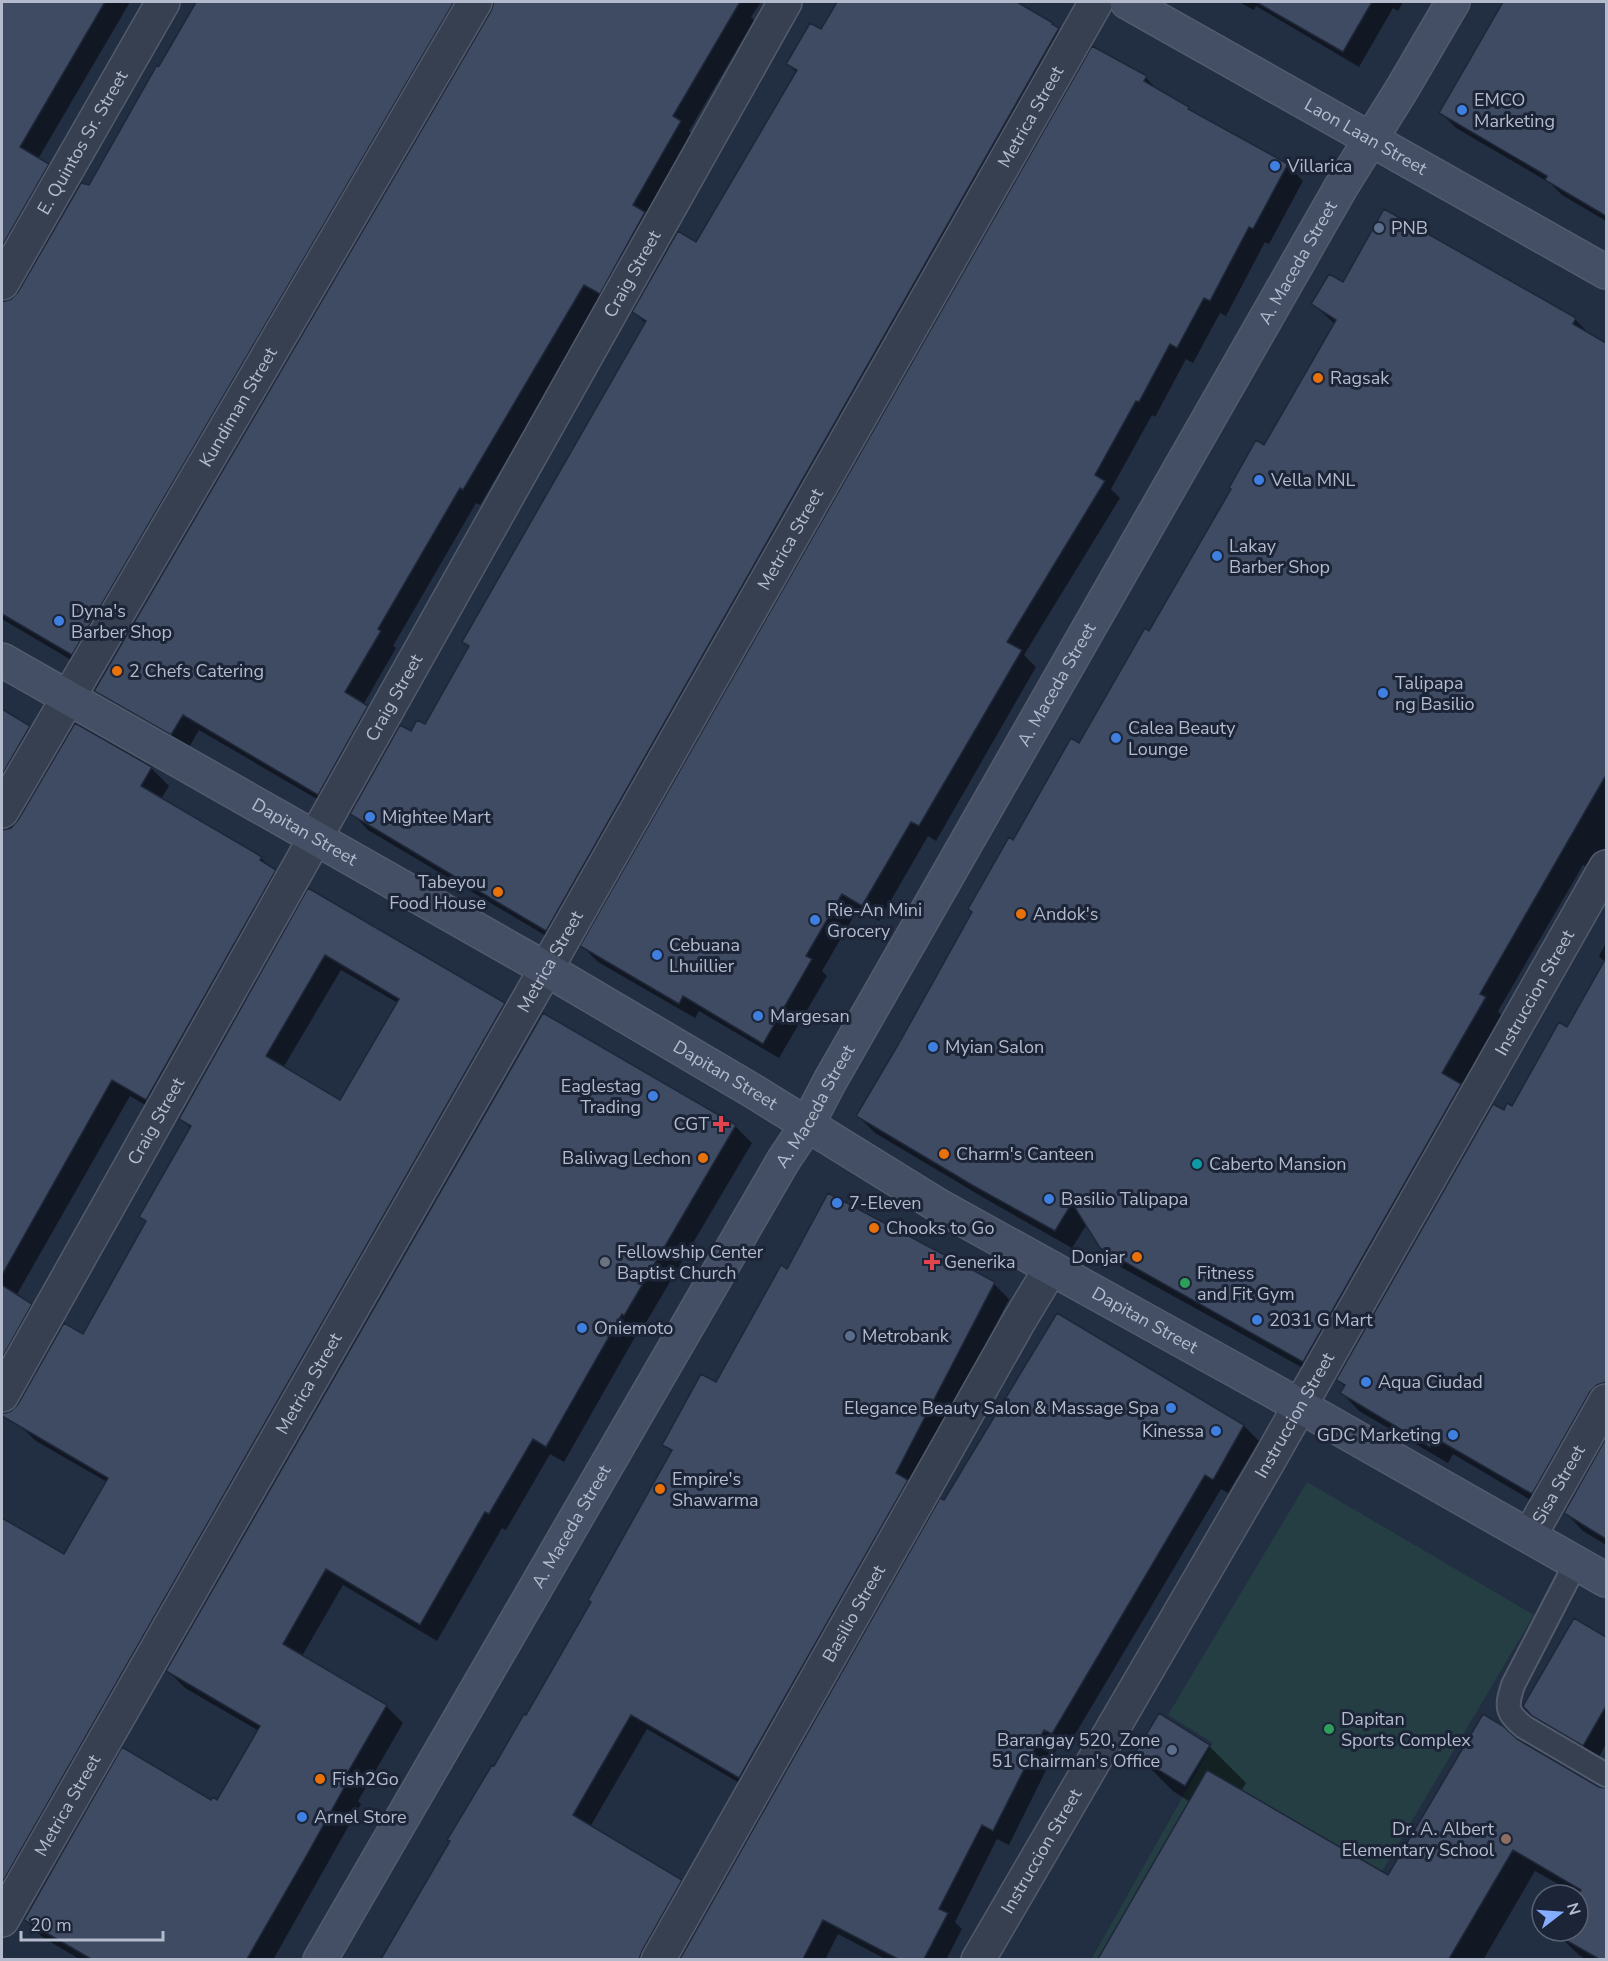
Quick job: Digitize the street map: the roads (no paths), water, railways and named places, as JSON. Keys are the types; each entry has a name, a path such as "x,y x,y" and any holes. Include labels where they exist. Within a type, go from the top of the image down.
{"main road":[{"name":"Laon Laan Street","path":"1127,2 1606,272"},
{"name":"A. Maceda Street","path":"320,1959 777,1171 807,1125 1318,229 1453,2"},
{"name":"Dapitan Street","path":"2,660 546,969 753,1091 939,1206 1300,1406 1606,1580"}],"street":[{"name":"E. Quintos Sr. Street","path":"2,283 163,2"},
{"name":"Kundiman Street","path":"2,811 475,2"},
{"name":"Craig Street","path":"2,1395 785,2"},
{"name":"Metrica Street","path":"2,1920 1096,2"},
{"name":"Instruccion Street","path":"978,1959 1300,1406 1606,867"},
{"name":"Basilio Street","path":"658,1959 1051,1268"},
{"name":"Sisa Street","path":"1530,1535 1606,1401"}],"lane":[{"path":"1576,1563 1513,1685 1507,1704 1512,1717 1524,1727 1606,1775"}],"place":[{"name":"EMCO Marketing","path":"1462,110"},
{"name":"Villarica","path":"1275,166"},
{"name":"PNB","path":"1379,228"},
{"name":"Ragsak","path":"1318,378"},
{"name":"Vella MNL","path":"1259,480"},
{"name":"Lakay Barber Shop","path":"1217,556"},
{"name":"Dyna's Barber Shop","path":"59,621"},
{"name":"2 Chefs Catering","path":"117,671"},
{"name":"Talipapa ng Basilio","path":"1383,693"},
{"name":"Calea Beauty Lounge","path":"1116,738"},
{"name":"Mightee Mart","path":"370,817"},
{"name":"Tabeyou Food House","path":"498,892"},
{"name":"Andok's","path":"1021,914"},
{"name":"Rie-An Mini Grocery","path":"815,920"},
{"name":"Cebuana Lhuillier","path":"657,955"},
{"name":"Margesan","path":"758,1016"},
{"name":"Myian Salon","path":"933,1047"},
{"name":"Eaglestag Trading","path":"653,1096"},
{"name":"CGT","path":"721,1124"},
{"name":"Charm's Canteen","path":"944,1154"},
{"name":"Baliwag Lechon","path":"703,1158"},
{"name":"Caberto Mansion","path":"1197,1164"},
{"name":"Basilio Talipapa","path":"1049,1199"},
{"name":"7-Eleven","path":"837,1203"},
{"name":"Chooks to Go","path":"874,1228"},
{"name":"Donjar","path":"1137,1257"},
{"name":"Fellowship Center Baptist Church","path":"605,1262"},
{"name":"Generika","path":"932,1262"},
{"name":"Fitness and Fit Gym","path":"1185,1283"},
{"name":"2031 G Mart","path":"1257,1320"},
{"name":"Oniemoto","path":"582,1328"},
{"name":"Metrobank","path":"850,1336"},
{"name":"Aqua Ciudad","path":"1366,1382"},
{"name":"Elegance Beauty Salon & Massage Spa","path":"1171,1408"},
{"name":"Kinessa","path":"1216,1431"},
{"name":"GDC Marketing","path":"1453,1435"},
{"name":"Empire's Shawarma","path":"660,1489"},
{"name":"Dapitan Sports Complex","path":"1329,1729"},
{"name":"Barangay 520, Zone 51 Chairman's Office","path":"1172,1750"},
{"name":"Fish2Go","path":"320,1779"},
{"name":"Arnel Store","path":"302,1817"},
{"name":"Dr. A. Albert Elementary School","path":"1506,1839"}]}
